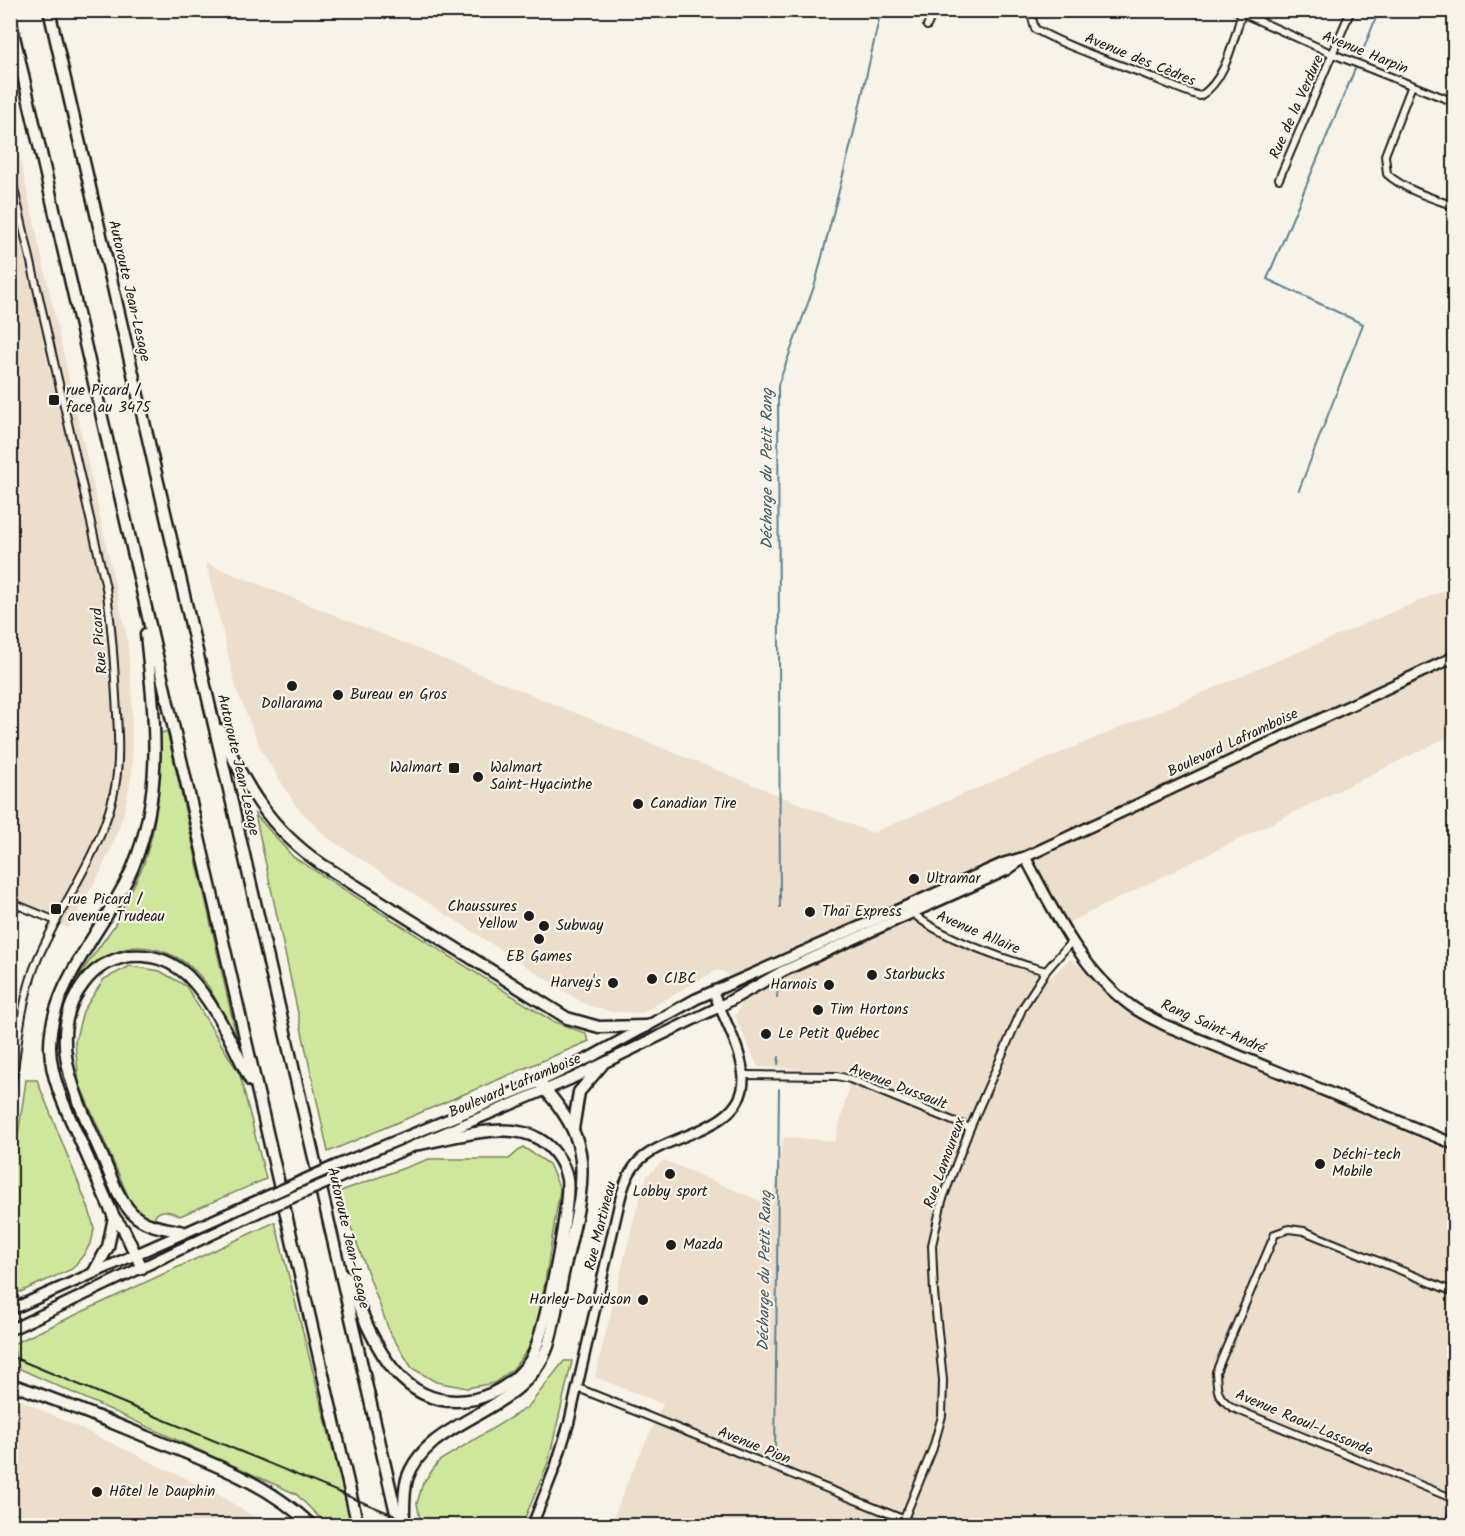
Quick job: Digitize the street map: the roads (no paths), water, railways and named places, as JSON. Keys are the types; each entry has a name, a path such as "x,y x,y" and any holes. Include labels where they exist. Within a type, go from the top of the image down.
{"highway":[{"name":"Autoroute Jean-Lesage","path":"49,10 399,1526"},
{"path":"10,19 358,1526"},
{"path":"142,592 156,736 155,772 150,810 138,853 125,885 61,994 53,1021 50,1044 52,1067 60,1096 114,1217 124,1230 142,1268"},
{"path":"209,705 237,768 257,802 282,832 314,860 567,1018 595,1027 647,1026"},
{"path":"183,1232 153,1225 133,1214 120,1194 97,1144 71,1083 65,1054 67,1022 78,992 93,972 118,959 149,956 171,963 186,975 208,1001 258,1093"},
{"path":"573,1129 579,1092 602,1065"},
{"path":"404,1526 406,1484 413,1467 422,1454 440,1438 520,1387 534,1372 546,1350 580,1186 581,1155 573,1129 543,1086"},
{"path":"333,1244 376,1344 395,1372 411,1387 442,1399 471,1400 499,1389 523,1370 538,1343 559,1243 567,1194 567,1180 562,1166 555,1153 545,1143 531,1135 514,1131 495,1131 419,1144"},
{"path":"94,1272 108,1247 114,1217"},
{"path":"13,1383 243,1478 278,1498 312,1526"}],"main road":[{"name":"Boulevard Laframboise","path":"10,1310 335,1166 602,1065 719,1007 783,971 1004,862 1025,857 1455,657"},
{"name":"Rang Saint-André","path":"1025,857 1071,942 1101,979 1131,1006 1167,1026 1455,1144"},
{"name":"Boulevard Laframboise","path":"10,1330 263,1210 419,1144 543,1086 591,1057 713,991 909,909"}],"street":[{"path":"927,26 934,10"},
{"name":"Avenue des Cèdres","path":"1030,10 1035,29 1052,38 1153,77 1184,92 1200,96 1207,92 1217,79 1242,13"},
{"name":"Avenue Harpin","path":"1235,10 1333,54 1455,102"},
{"name":"Rue de la Verdure","path":"1279,179 1351,10"},
{"path":"1412,85 1385,155 1387,174 1416,191 1455,207"},
{"name":"Rue Picard","path":"10,171 105,582 114,655 118,755 114,796 96,846 56,921 31,978 10,1100"},
{"path":"10,902 56,921"},
{"name":"Avenue Allaire","path":"909,909 932,929 1020,964 1046,971"},
{"name":"Rue Lamoureux","path":"904,1519 933,1448 942,1416 943,1380 934,1293 932,1245 942,1201 970,1128 1023,1007 1046,971 1071,942"},
{"name":"Rue Martineau","path":"532,1526 556,1465 578,1388 620,1200 629,1175 636,1164 654,1150 717,1121 729,1113 739,1099 743,1075 738,1053 713,991"},
{"name":"Avenue Dussault","path":"743,1075 837,1076 850,1079 970,1128"},
{"name":"Avenue Raoul-Lassonde","path":"1455,1292 1304,1231 1289,1229 1275,1234 1216,1371 1217,1391 1223,1402 1233,1408 1455,1499"},
{"name":"Avenue Pion","path":"578,1388 920,1526"},
{"path":"1448,1526 1455,1509"},
{"path":"10,1518 28,1526"}],"waterway":[{"name":"Décharge du Petit Rang","path":"780,907 778,385 815,284 853,136 881,10"},
{"path":"1360,58 1379,10"},
{"path":"1299,490 1363,324 1267,279 1355,69"},
{"name":"Décharge du Petit Rang","path":"777,997 778,988"},
{"name":"Décharge du Petit Rang","path":"778,1064 779,1057"},
{"name":"Décharge du Petit Rang","path":"775,1454 779,1089"}],"railway":[{"path":"10,1356 420,1526"}],"place":[{"name":"rue Picard / face au 3475","path":"54,400"},
{"name":"Dollarama","path":"292,686"},
{"name":"Bureau en Gros","path":"338,695"},
{"name":"Walmart","path":"454,768"},
{"name":"Walmart Saint-Hyacinthe","path":"478,777"},
{"name":"Canadian Tire","path":"638,804"},
{"name":"Ultramar","path":"914,879"},
{"name":"rue Picard / avenue Trudeau","path":"56,909"},
{"name":"Thaï Express","path":"810,912"},
{"name":"Chaussures Yellow","path":"529,916"},
{"name":"Subway","path":"544,926"},
{"name":"EB Games","path":"539,939"},
{"name":"Starbucks","path":"872,975"},
{"name":"CIBC","path":"652,979"},
{"name":"Harvey's","path":"613,983"},
{"name":"Harnois","path":"829,985"},
{"name":"Tim Hortons","path":"818,1010"},
{"name":"Le Petit Québec","path":"766,1034"},
{"name":"Déchi-tech Mobile","path":"1320,1164"},
{"name":"Lobby sport","path":"670,1174"},
{"name":"Mazda","path":"671,1245"},
{"name":"Harley-Davidson","path":"643,1300"},
{"name":"Hôtel le Dauphin","path":"97,1492"}]}
